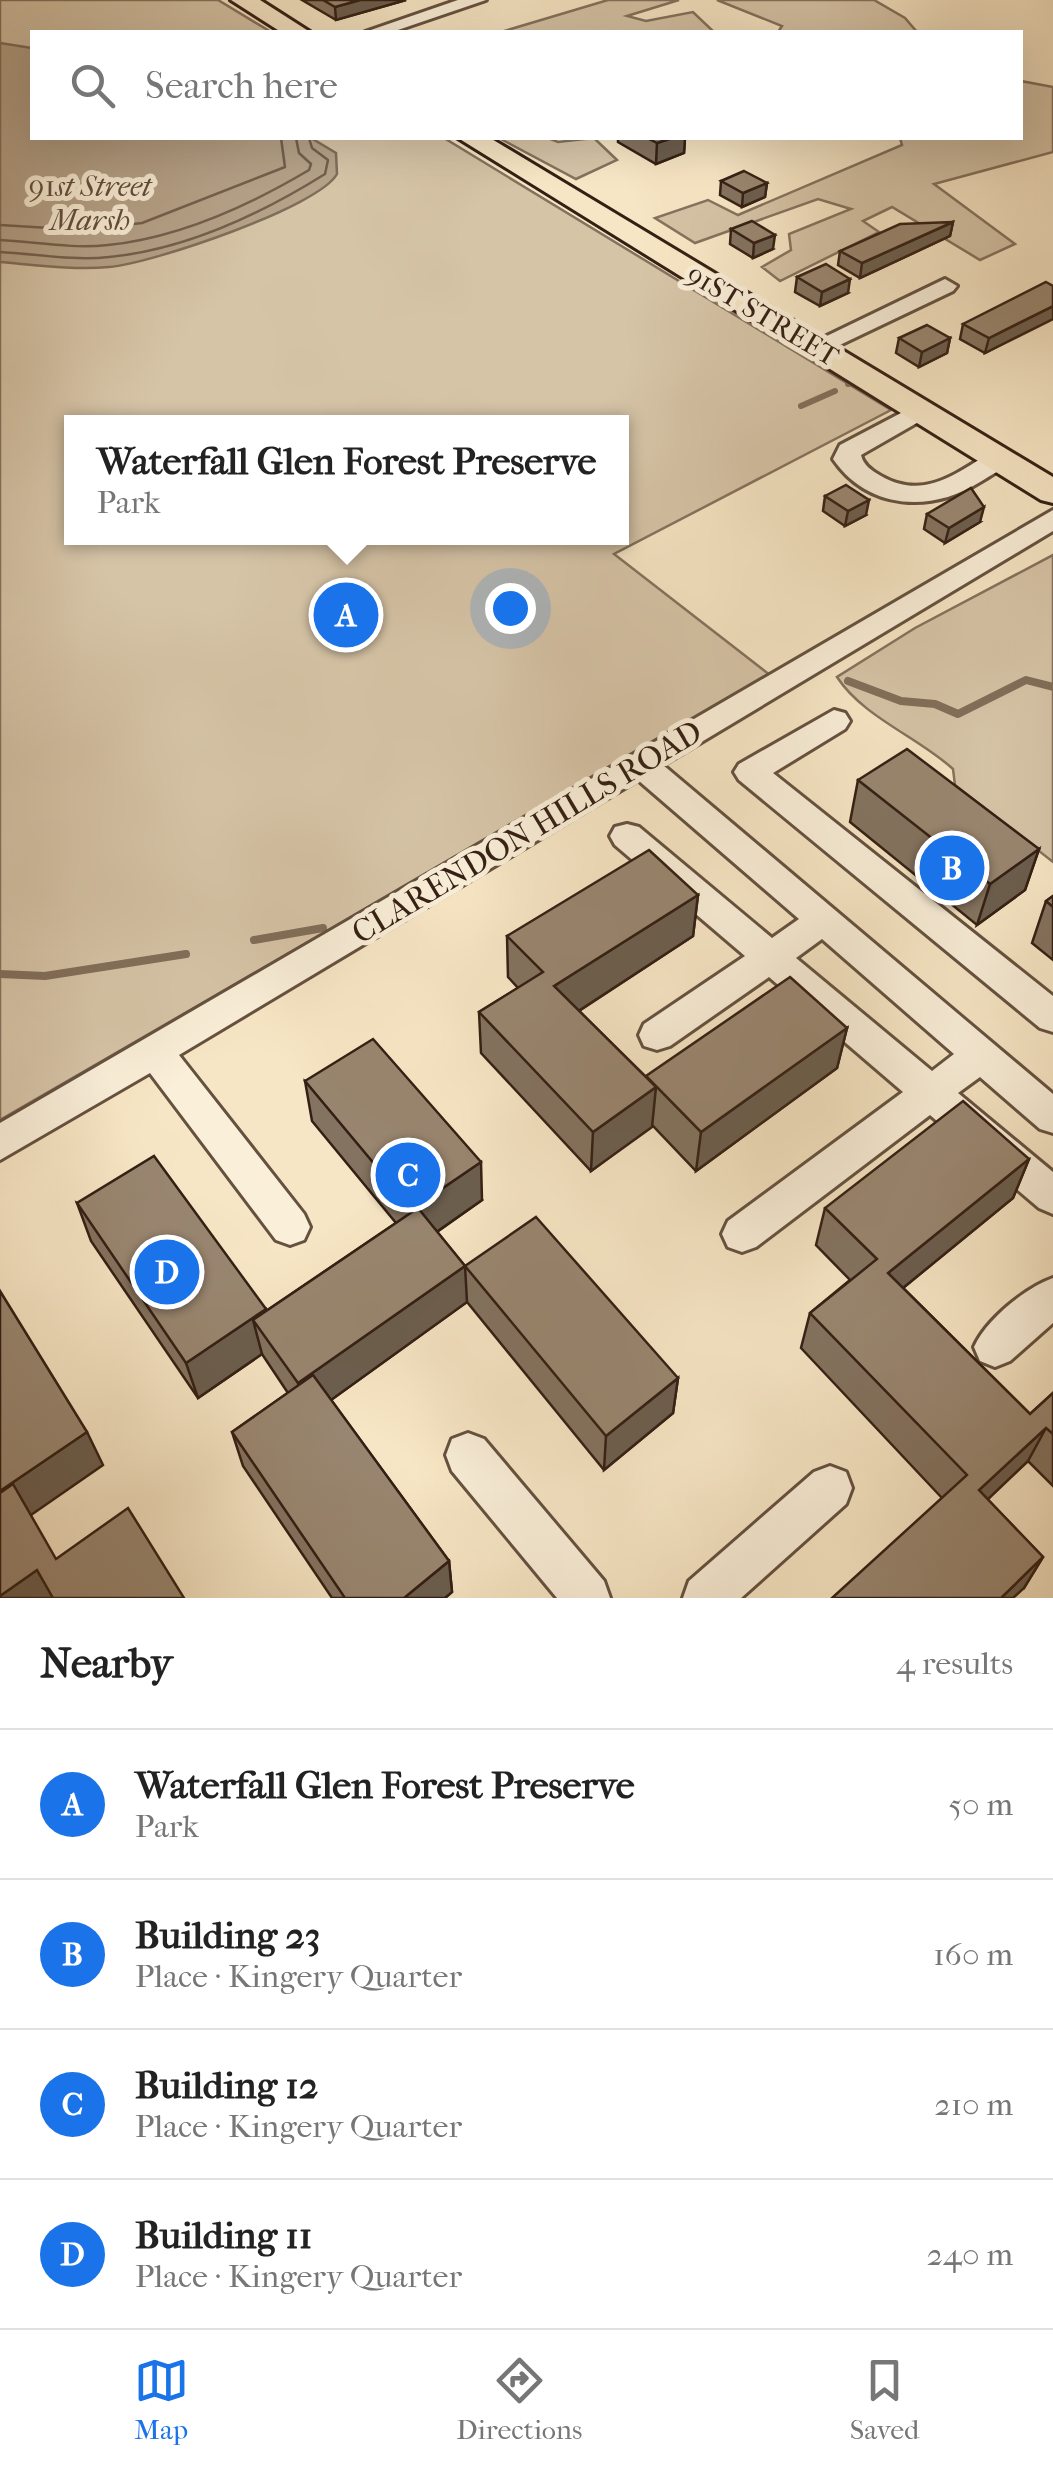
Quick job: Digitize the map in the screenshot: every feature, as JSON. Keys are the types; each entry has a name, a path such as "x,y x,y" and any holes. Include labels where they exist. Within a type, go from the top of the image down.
{"main road":[{"path":"244,0 295,30"},
{"name":"91ST STREET","path":"475,140 1053,492"}],"street":[{"path":"380,30 476,0"},
{"path":"816,347 945,286"},
{"path":"920,411 849,452 846,460 853,470 872,482 920,499 938,494 998,459"},
{"name":"CLARENDON HILLS ROAD","path":"0,1143 1053,519"},
{"path":"834,721 750,772 1053,1017"},
{"path":"642,765 1053,1117"},
{"path":"626,836 773,955 1053,1196"},
{"path":"658,1035 824,920"},
{"path":"154,1052 290,1228"},
{"path":"742,1234 982,1056"},
{"path":"995,1346 1053,1297"},
{"path":"468,1455 587,1598"},
{"path":"706,1598 830,1488"}],"shaded area":[{"path":"0,0 218,0 268,30 30,30 30,140 447,140 891,410 614,554 770,675 0,1120"},
{"path":"608,0 679,0 627,16 646,21 693,12 712,30 508,30"},
{"path":"717,0 874,0 905,18 915,30 779,30 782,26"},
{"path":"1023,81 1053,87 1053,152 934,184 1015,244 980,260 892,207 863,221 879,232 780,281 762,267 791,250 789,234 851,209 818,199 695,243 655,218 708,200 738,215 902,145 901,140 1023,140"},
{"path":"503,140 596,140 617,160 576,179"},
{"path":"1053,555 1053,862 955,785 953,769 939,757 861,704 837,677 915,628"}],"water":[{"name":"91st Street Marsh","path":"0,43 30,48 30,140 314,140 336,153 337,174 324,187 268,217 194,245 109,267 0,262"}],"building":[{"path":"323,0 360,0 335,7"},
{"path":"744,171 767,183 743,193 721,181"},
{"path":"752,221 775,235 754,243 731,229"},
{"path":"953,222 862,263 840,251 900,224"},
{"path":"826,264 850,279 822,292 797,277"},
{"path":"1046,282 1053,286 1053,306 989,338 963,324"},
{"path":"927,325 950,338 922,352 899,338"},
{"path":"846,485 869,500 848,511 825,496"},
{"path":"971,488 984,507 949,528 927,514"},
{"path":"907,749 1039,849 990,884 858,780"},
{"path":"649,850 698,895 554,986 656,1087 593,1132 479,1012 543,972 507,936"},
{"path":"790,977 847,1028 701,1132 646,1076"},
{"path":"373,1039 481,1162 412,1209 305,1081"},
{"path":"963,1101 1029,1159 888,1273 1030,1414 1053,1393 1053,1434 1046,1428 979,1490 1043,1557 1001,1598 832,1598 967,1475 810,1313 877,1259 825,1208"},
{"path":"154,1156 266,1309 186,1363 77,1203"},
{"path":"418,1208 465,1266 298,1383 253,1320"},
{"path":"536,1217 678,1378 606,1436 465,1266"},
{"path":"0,1291 87,1432 0,1491"},
{"path":"313,1375 449,1561 404,1598 345,1598 232,1432"},
{"path":"13,1484 56,1559 128,1508 184,1598 53,1598 37,1570 0,1596 0,1493"}],"waterway":[{"path":"848,384 852,383"},
{"path":"801,406 835,391"},
{"path":"848,681 901,701 935,704 958,714 1026,680 1053,687"},
{"path":"254,940 323,928"},
{"path":"0,974 45,976 186,954"}],"place":[{"name":"Waterfall Glen Forest Preserve","path":"346,615"},
{"name":"Building 23","path":"952,868"},
{"name":"Building 12","path":"408,1175"},
{"name":"Building 11","path":"167,1272"}]}
